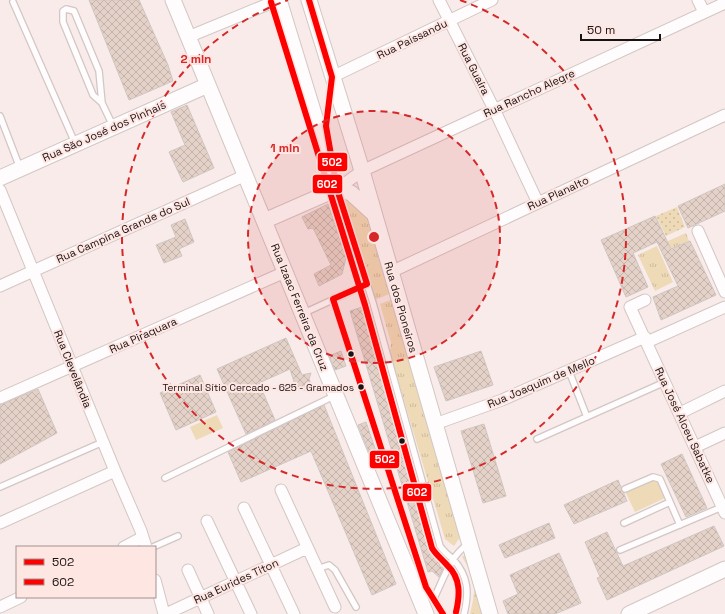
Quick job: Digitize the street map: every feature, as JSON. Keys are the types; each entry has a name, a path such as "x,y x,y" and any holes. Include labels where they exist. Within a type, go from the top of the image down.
{"main road":[{"name":"Rua Izaac Ferreira da Cruz","path":"172,0 427,610"},
{"path":"279,0 337,189 351,193 374,214"},
{"name":"Rua dos Pioneiros","path":"309,0 362,171 490,614"},
{"name":"Rua São José dos Pinhais","path":"0,178 208,85"},
{"name":"Rua Rancho Alegre","path":"264,221 337,189"},
{"path":"629,614 725,569"}],"street":[{"path":"188,37 279,0"},
{"name":"Rua Guaíra","path":"439,0 494,109 538,203"},
{"name":"Rua Paissandu","path":"332,77 492,0"},
{"path":"698,0 704,12"},
{"name":"Rua Rancho Alegre","path":"337,189 362,171 725,3"},
{"name":"Rua Planalto","path":"391,272 725,115"},
{"name":"Rua Campina Grande do Sul","path":"0,286 246,176"},
{"name":"Rua Clevelândia","path":"0,190 145,542"},
{"path":"725,274 701,230 725,292"},
{"name":"Rua Piraquara","path":"0,398 285,272"},
{"name":"Rua José Alceu Sabatke","path":"645,300 630,307 724,510"},
{"name":"Rua Joaquim de Mello","path":"435,424 502,400 725,307"},
{"path":"680,413 725,391"},
{"path":"695,447 725,433"},
{"path":"0,523 115,471"},
{"path":"281,490 335,607"},
{"path":"244,508 294,614"},
{"path":"207,521 251,614"},
{"path":"128,546 145,542"},
{"name":"Rua Eurides Titon","path":"165,614 307,548"},
{"path":"188,570 208,614"},
{"path":"156,583 165,614"},
{"path":"0,607 19,598"}],"lane":[{"path":"13,2 75,144"},
{"path":"102,103 96,99 93,94 63,22 63,11 66,9 74,12 99,71 102,103 113,127"},
{"path":"332,77 326,126 337,189 367,284 440,546 446,555 453,560 467,583 468,595 464,614"},
{"path":"0,116 20,168"},
{"path":"302,313 367,284"},
{"path":"333,299 426,587 427,610"},
{"path":"569,371 587,417"},
{"path":"537,438 666,382"},
{"path":"165,478 336,395"},
{"path":"0,487 103,442"},
{"path":"625,489 657,477 660,479 680,525"},
{"path":"624,523 670,502"},
{"path":"620,550 680,525 724,510"},
{"path":"155,546 178,536"},
{"path":"427,610 458,552 470,543"},
{"path":"317,569 329,565 335,570 356,607"},
{"path":"427,610 444,614"}],"green space":[{"path":"338,192 374,216 396,291 373,301"},
{"path":"677,207 685,227 666,236 656,216"},
{"path":"686,233 689,241 663,252 659,245"},
{"path":"657,246 673,282 655,291 638,255"},
{"path":"398,297 465,530 454,546 445,539 390,353 391,343 380,304"},
{"path":"217,415 223,428 196,440 190,427"},
{"path":"656,478 665,498 635,512 625,491"},
{"path":"468,552 486,614 470,614 474,584 473,578 462,557"}],"building":[{"path":"89,0 139,0 168,65 173,81 129,100"},
{"path":"187,105 214,168 183,182 169,152 185,145 171,112"},
{"path":"725,184 725,211 688,228 678,206"},
{"path":"328,204 346,258 342,274 319,286 314,274 331,265 313,228 308,229 302,217"},
{"path":"655,216 671,249 690,241 716,295 661,320 653,297 678,286 657,242 633,253 648,287 626,297 601,240"},
{"path":"185,219 194,242 179,249 182,256 164,263 156,245 176,237 171,225"},
{"path":"362,307 440,566 443,568 439,577 432,571 428,572 350,311"},
{"path":"286,338 302,375 311,373 309,379 313,390 301,390 295,385 290,369 259,383 275,420 246,434 217,369"},
{"path":"341,351 346,366 335,370 329,356"},
{"path":"481,351 493,385 446,401 434,367"},
{"path":"200,375 216,412 176,430 160,393"},
{"path":"38,389 57,433 0,464 0,405"},
{"path":"324,405 396,584 372,595 311,451 241,482 228,452"},
{"path":"366,422 379,460 373,462 358,425"},
{"path":"484,424 506,496 483,503 461,431"},
{"path":"682,454 707,508 686,517 661,464"},
{"path":"618,480 627,501 574,524 564,505"},
{"path":"549,523 555,538 505,558 499,545"},
{"path":"714,526 724,546 607,600 597,578 600,577 585,542 607,532 623,566"},
{"path":"559,553 581,603 555,614 508,614 503,601 518,594 510,575"}],"transit line":[{"name":"502","path":"309,0 332,77 326,126 337,189 367,284 333,299 426,587 443,614"},
{"name":"602","path":"271,2 365,305 432,548 452,570 457,581 459,593 456,612"}],"place":[{"name":"Terminal Sítio Cercado - 625 - Gramados","path":"361,387"}]}
